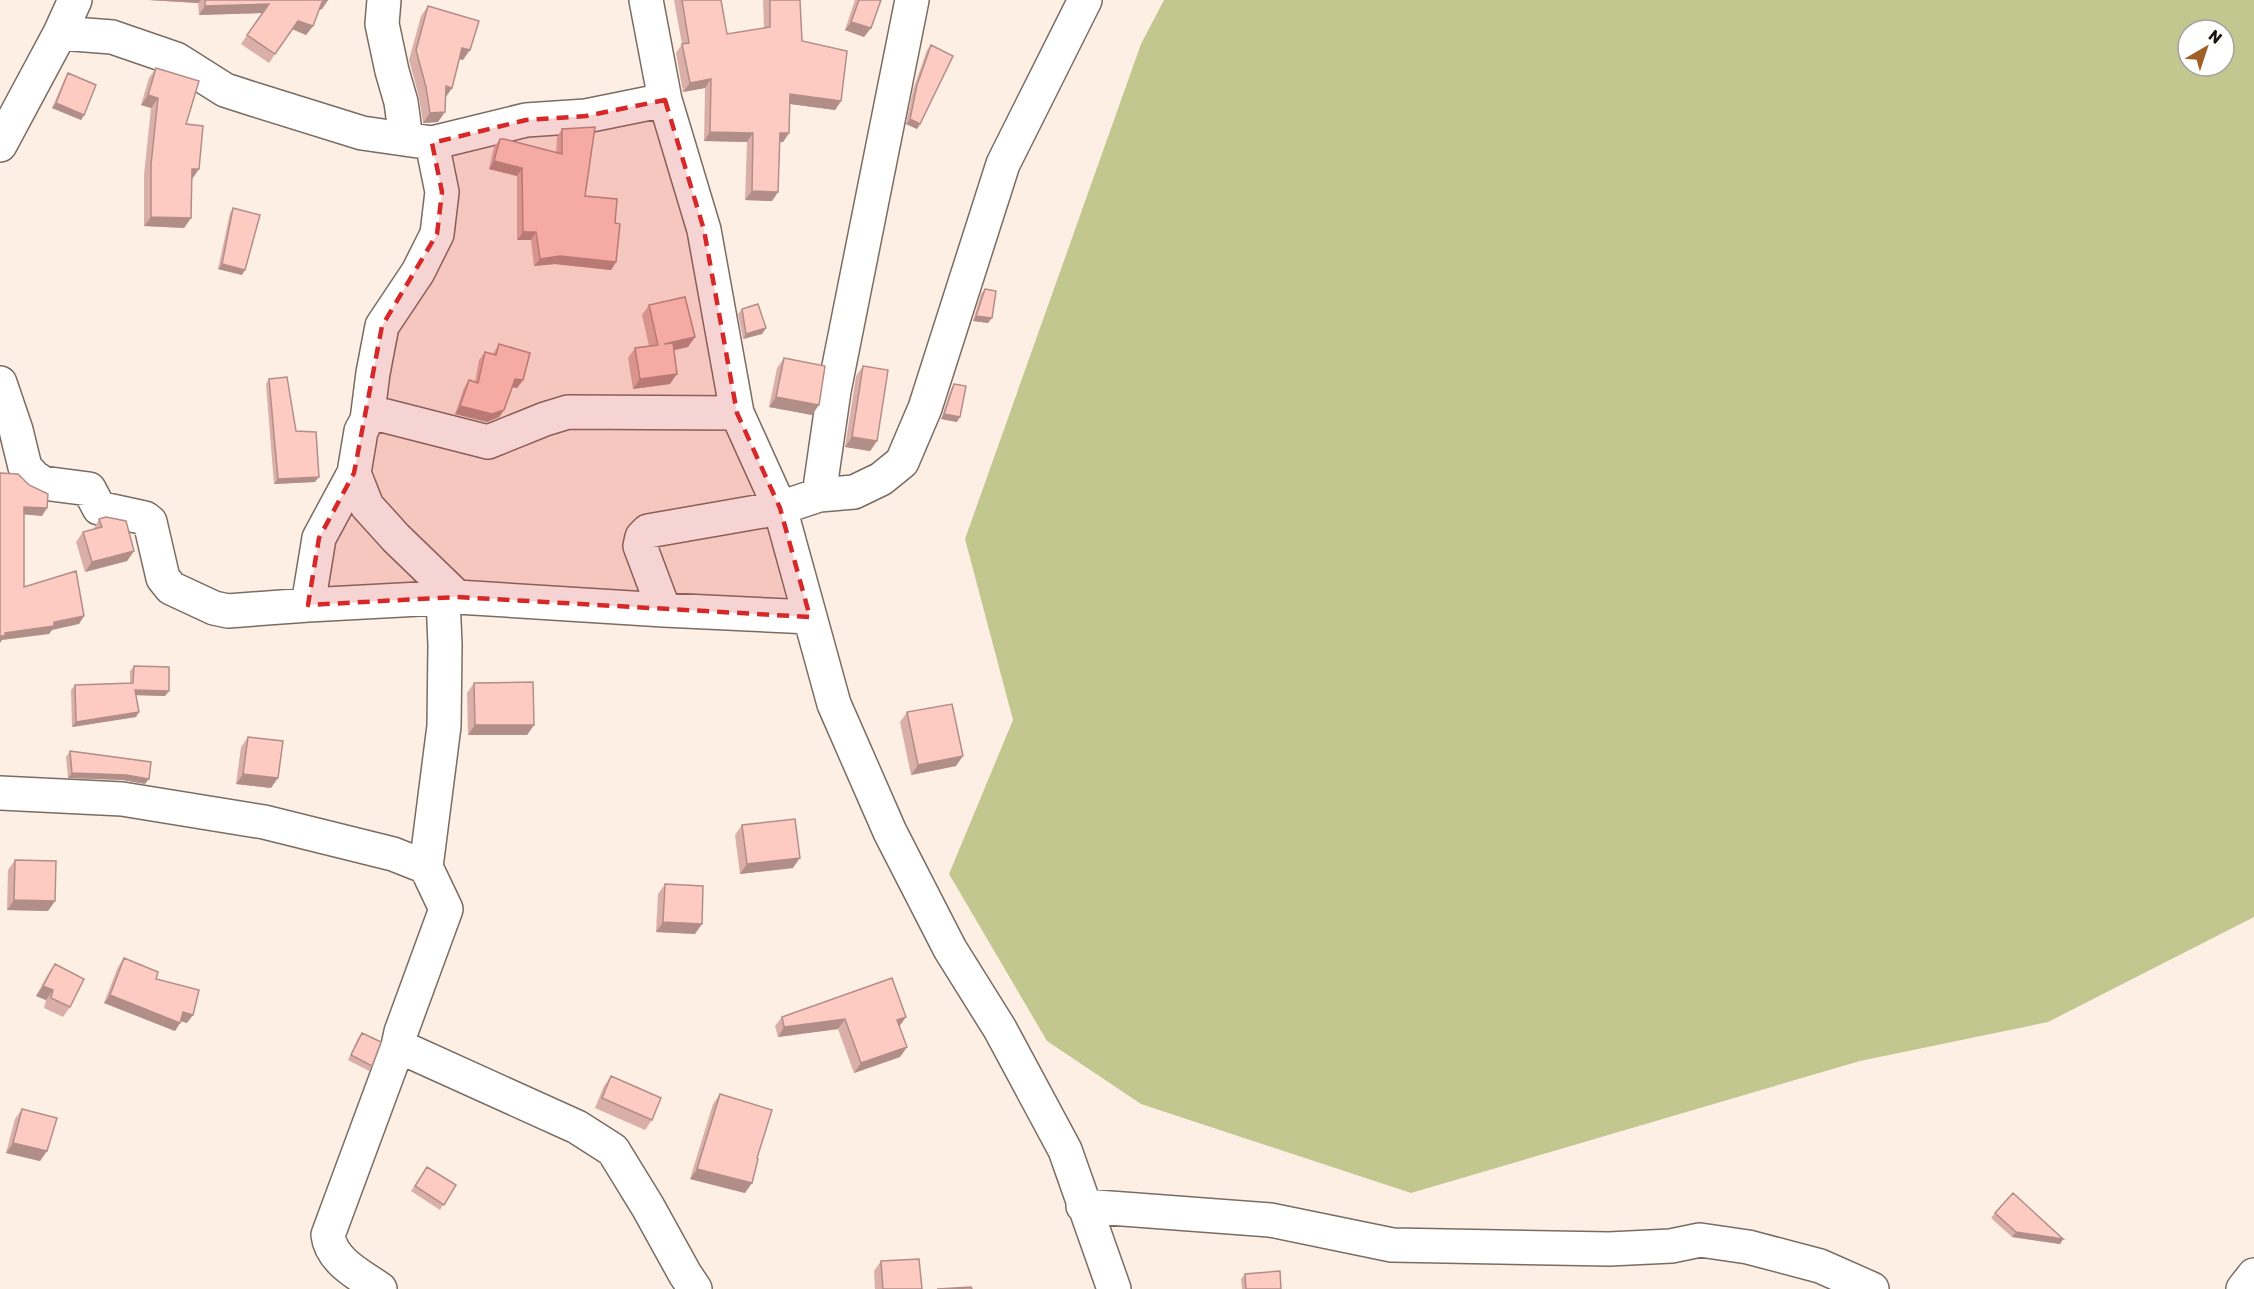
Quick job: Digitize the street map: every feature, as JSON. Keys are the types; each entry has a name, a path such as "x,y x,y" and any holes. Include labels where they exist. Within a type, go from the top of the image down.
{"street":[{"path":"0,145 60,33 75,0"},
{"path":"308,605 319,538 354,473 361,431 367,420 382,326 418,272 437,234 442,192 401,102 382,24 384,0"},
{"path":"646,0 665,100 704,230 737,412 780,508 834,704 890,832 950,949 1000,1029 1065,1150 1114,1289"},
{"path":"819,495 834,391 912,0"},
{"path":"664,610 640,546 642,537 648,531 780,508 819,495 854,492 881,479 902,462 925,408 1003,164 1085,0"},
{"path":"60,33 112,37 176,59 225,90 362,133 419,141 526,120 586,116 665,100"},
{"path":"0,383 26,467 34,477 43,483 88,489 99,508 145,518 150,522 163,578 171,588 214,608 228,611 450,598 810,617"},
{"path":"367,420 378,414 488,442 545,418 568,412 737,412"},
{"path":"354,473 367,506 450,598 445,645 444,726 426,867 446,909 328,1235 329,1246 339,1259 380,1289"},
{"path":"0,793 122,799 264,822 393,854 426,867"},
{"path":"398,1046 577,1127 613,1150 695,1289"},
{"path":"1083,1206 1270,1220 1392,1245 1609,1249 1671,1246 1700,1240 1748,1246 1820,1266 1872,1289"},
{"path":"2243,1289 2254,1275"}],"highlighted area":[{"path":"665,100 704,230 737,413 780,508 810,617 457,597 308,605 319,538 354,473 382,326 437,234 442,192 432,143 526,120 586,116"}],"green space":[{"path":"1164,0 2254,0 2254,917 2048,1022 1860,1061 1411,1193 1141,1104 1047,1041 949,874 1013,720 965,539 1141,44"}],"building":[{"path":"205,0 328,0 322,2 313,26 298,21 275,54 247,35 269,4 205,6"},
{"path":"682,0 721,0 727,34 770,27 770,0 800,0 802,41 847,51 841,101 790,94 789,133 780,133 778,192 752,191 753,133 710,132 711,79 690,83 682,44 689,43"},
{"path":"859,0 881,0 871,28 851,22"},
{"path":"428,6 479,21 470,50 462,48 452,88 446,86 445,112 430,113 416,50"},
{"path":"931,45 953,56 920,124 910,119 917,85"},
{"path":"156,68 199,81 186,124 203,126 199,169 192,169 191,218 151,217 151,165 158,98 148,95"},
{"path":"68,73 96,85 84,115 56,103"},
{"path":"595,127 585,196 617,199 615,223 620,224 616,262 560,256 540,259 536,232 523,232 522,168 494,161 500,139 562,154 562,129"},
{"path":"233,208 260,215 245,270 222,264"},
{"path":"985,289 996,291 992,318 976,316"},
{"path":"685,297 695,337 664,344 673,343 677,374 640,379 635,348 658,345 649,305"},
{"path":"758,304 766,328 746,334 742,309"},
{"path":"499,344 530,353 523,380 515,379 504,410 492,414 460,406 469,380 478,383 485,352 496,355"},
{"path":"784,358 825,366 819,405 776,397"},
{"path":"863,366 888,370 877,441 852,437"},
{"path":"287,377 296,431 316,432 319,477 278,479 269,379"},
{"path":"954,384 966,386 960,417 944,414"},
{"path":"0,473 18,474 29,485 48,494 47,508 24,507 24,587 76,571 84,616 54,622 54,626 5,633 5,636 0,636"},
{"path":"106,517 126,521 134,551 92,562 83,532 102,527 99,519"},
{"path":"134,666 169,667 169,691 135,690 139,712 76,722 75,685 133,683"},
{"path":"533,682 534,725 475,725 474,683"},
{"path":"952,704 963,756 918,765 907,712"},
{"path":"248,737 283,741 278,778 243,774"},
{"path":"70,751 151,762 149,779 126,775 72,773"},
{"path":"795,819 800,858 747,864 742,825"},
{"path":"15,860 56,861 55,901 14,900"},
{"path":"665,884 703,886 702,924 663,922"},
{"path":"124,958 158,972 156,979 199,990 193,1015 183,1012 180,1023 110,995"},
{"path":"55,964 84,979 70,1007 51,998 53,990 43,986"},
{"path":"892,978 906,1017 897,1020 907,1047 861,1063 845,1019 784,1027 782,1017"},
{"path":"362,1033 381,1042 372,1066 351,1055"},
{"path":"611,1076 661,1098 652,1120 602,1098"},
{"path":"720,1094 772,1110 752,1183 697,1169"},
{"path":"22,1109 57,1118 47,1151 13,1143"},
{"path":"427,1167 456,1185 444,1205 415,1186"},
{"path":"2013,1193 2063,1239 2016,1232 1995,1213"},
{"path":"919,1259 922,1289 883,1289 881,1261"},
{"path":"1280,1271 1281,1289 1246,1289 1245,1274"},
{"path":"971,1287 972,1289 937,1289"}]}
